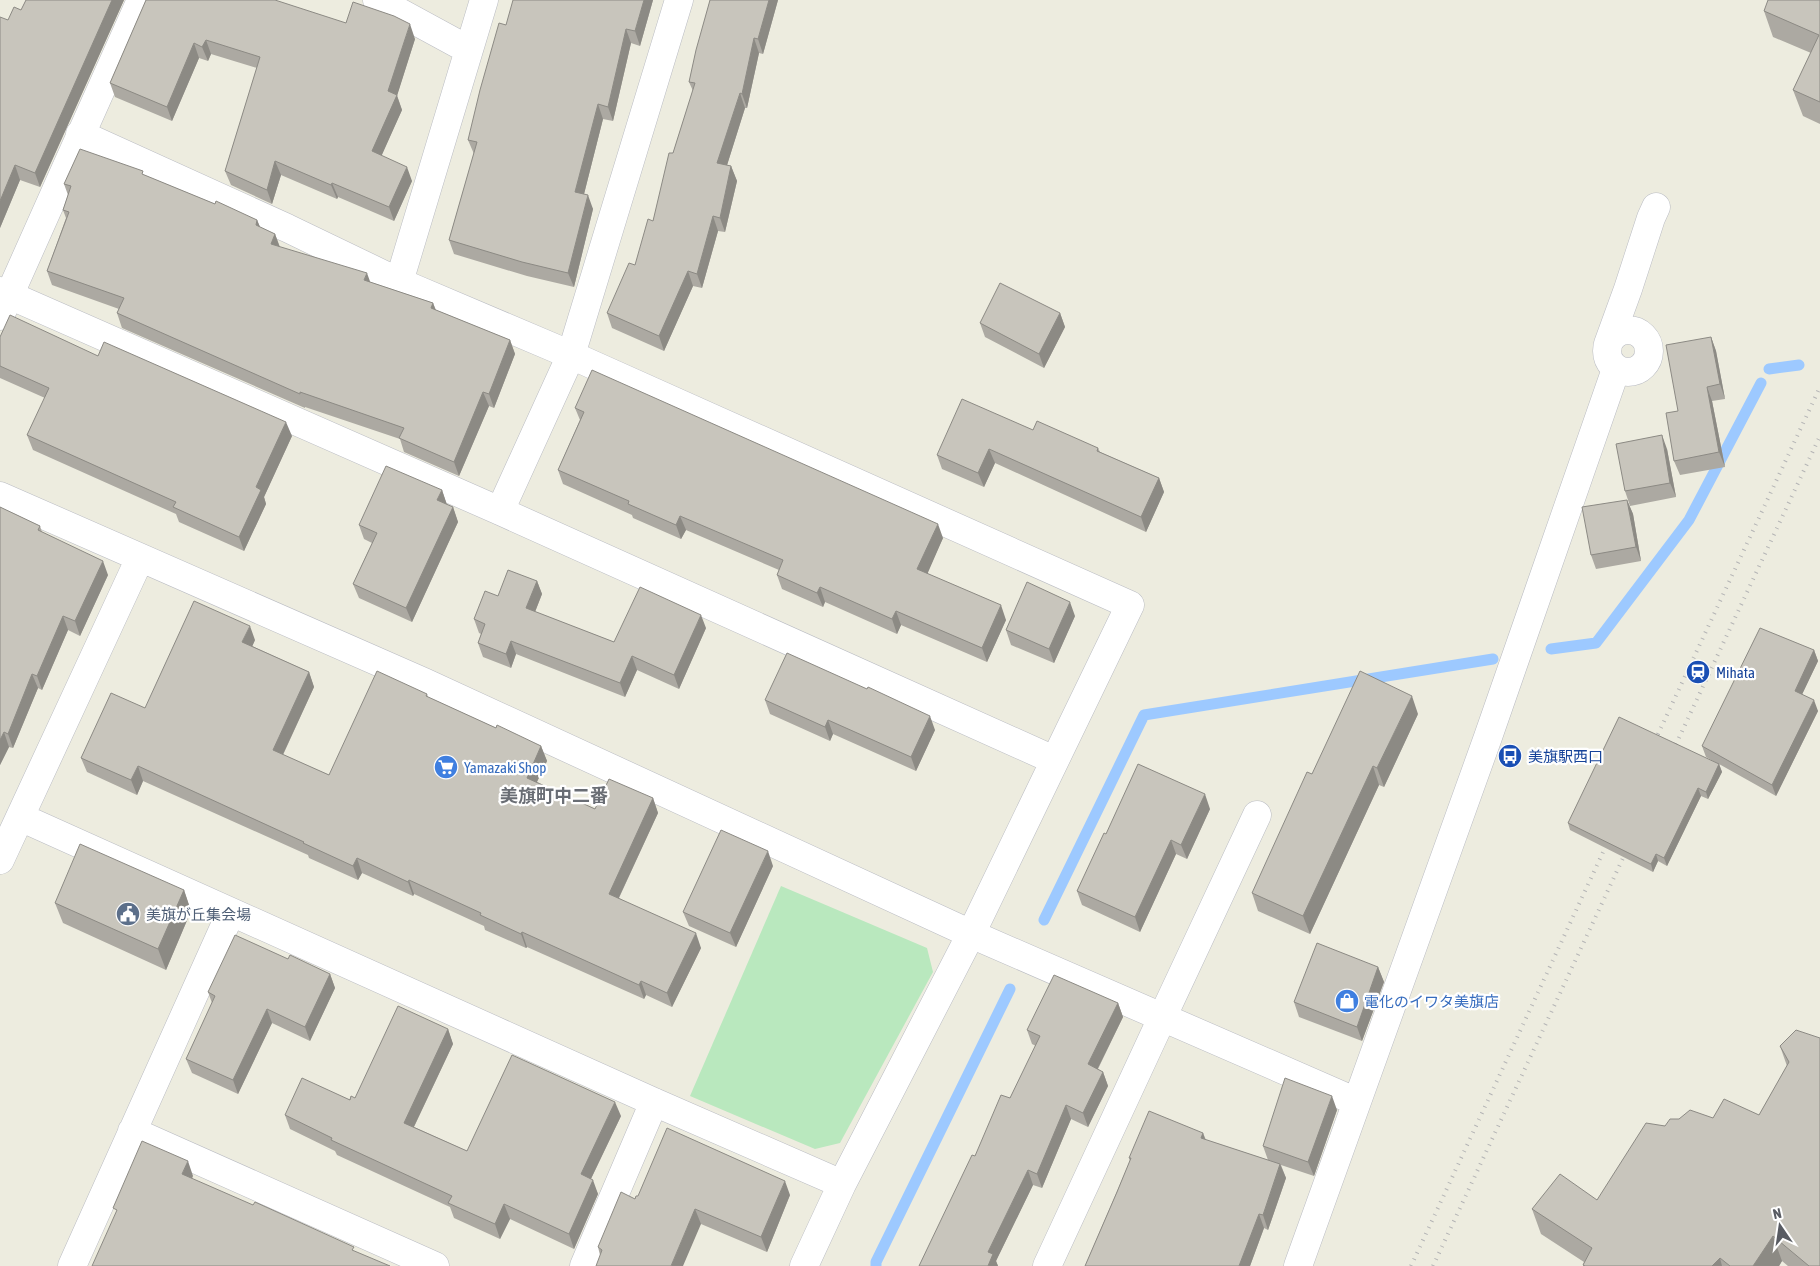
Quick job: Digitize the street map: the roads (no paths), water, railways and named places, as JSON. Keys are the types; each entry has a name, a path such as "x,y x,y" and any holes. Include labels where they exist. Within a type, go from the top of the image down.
{"street":[{"path":"141,0 3,301 500,511 1054,760"},
{"path":"377,0 469,50"},
{"path":"399,282 484,0"},
{"path":"500,511 571,355 679,0"},
{"path":"80,134 287,228 399,282 571,355 1130,605 971,934 842,1184 804,1266"},
{"path":"1608,344 1617,333 1631,330 1638,333 1647,343 1648,356 1641,367 1629,372 1616,369 1608,358 1608,344 1656,207"},
{"path":"1298,1266 1482,755 1616,369"},
{"path":"0,496 424,682 971,934 1357,1102"},
{"path":"0,860 140,558"},
{"path":"1048,1266 1257,815"},
{"path":"20,817 654,1102 842,1184"},
{"path":"72,1266 230,912"},
{"path":"584,1266 654,1102"},
{"path":"132,1131 434,1266"}],"waterway":[{"path":"1769,369 1799,365"},
{"path":"1551,649 1596,643 1689,520 1761,383"},
{"path":"1044,920 1144,715 1493,659"},
{"path":"876,1266 876,1262 1010,989"}],"railway":[{"path":"1652,747 1820,387"},
{"path":"1670,757 1820,436"},
{"path":"1411,1266 1611,835"},
{"path":"1433,1266 1630,843"}],"place":[{"name":"Mihata","path":"1698,672"},
{"name":"美旗駅西口","path":"1510,756"},
{"name":"Yamazaki Shop","path":"446,767"},
{"name":"美旗が丘集会場","path":"128,914"},
{"name":"電化のイワタ美旗店","path":"1347,1001"}],"district":[{"name":"美旗町中二番","path":"554,795"}]}
